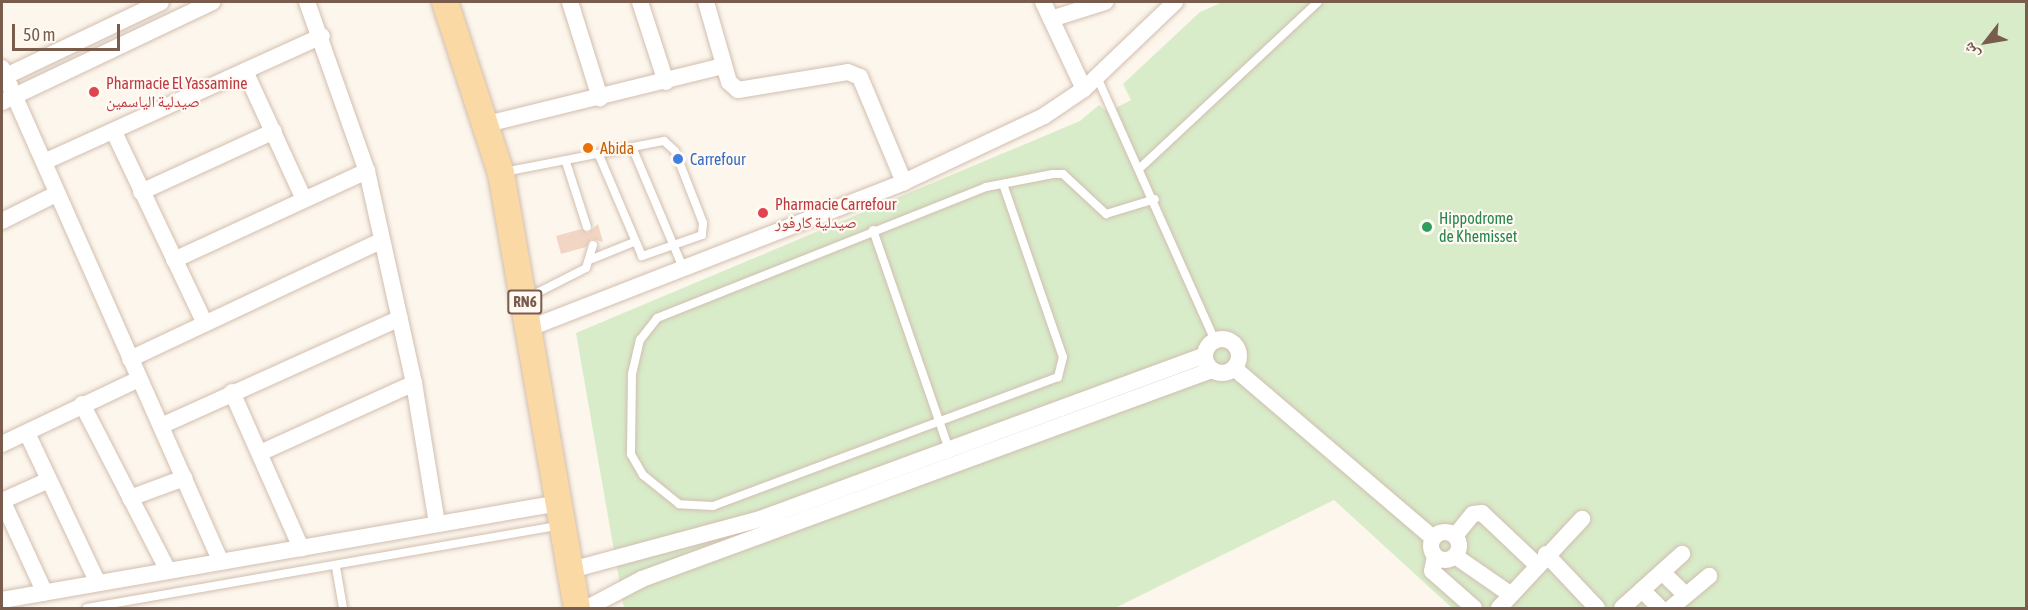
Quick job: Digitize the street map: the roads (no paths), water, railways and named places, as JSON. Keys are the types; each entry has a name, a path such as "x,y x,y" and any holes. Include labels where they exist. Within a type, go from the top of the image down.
{"main road":[{"name":"RN6","path":"445,2 487,124 501,173 525,299 577,609"}],"street":[{"path":"161,2 3,74 7,99 44,162 56,194 220,560"},
{"path":"7,99 213,2"},
{"path":"307,2 322,36 367,171 414,383 437,524"},
{"path":"570,2 600,98"},
{"path":"640,2 666,82"},
{"path":"706,2 724,66 738,90 848,72 860,77 904,182"},
{"path":"1043,2 1084,89"},
{"path":"1051,19 1105,2"},
{"path":"530,328 904,182 1044,116 1084,89 1175,2"},
{"path":"44,162 322,36"},
{"path":"487,124 724,66"},
{"path":"245,70 304,199"},
{"path":"141,192 274,131"},
{"path":"114,132 205,324"},
{"path":"174,260 367,171"},
{"path":"2,220 56,194"},
{"path":"130,359 381,241"},
{"path":"161,426 400,318"},
{"path":"1209,362 1215,341 1236,347 1233,368"},
{"path":"587,609 642,579 951,456 1209,362 1233,368 1433,538 1435,556 1432,571 1474,609"},
{"path":"2,444 82,404 140,379"},
{"path":"260,453 414,383"},
{"path":"232,392 301,548"},
{"path":"82,404 167,569"},
{"path":"27,432 98,583"},
{"path":"571,570 760,519 951,456"},
{"path":"130,498 184,478"},
{"path":"45,593 2,501 50,480"},
{"path":"1455,556 1455,536 1473,514 1482,513 1541,559 1597,609"},
{"path":"2,600 167,569 437,524 560,514"},
{"path":"1499,609 1541,559 1582,519"},
{"path":"1433,538 1441,532 1455,536"},
{"path":"1622,609 1682,554"},
{"path":"1435,556 1455,556 1510,594"},
{"path":"1662,572 1686,595"},
{"path":"1671,609 1709,576"},
{"path":"1642,590 1660,609"}],"lane":[{"path":"1140,168 1318,2"},
{"path":"1097,76 1155,199 1215,341"},
{"path":"501,173 566,162 660,140 675,151 704,227 699,238 647,257 634,242 599,155"},
{"path":"632,147 683,268"},
{"path":"566,162 587,227"},
{"path":"1003,184 1064,369 1046,384 713,506 695,508 658,492 631,454 632,374 640,340 657,318 873,230 1003,184 1063,174 1106,214 1155,199"},
{"path":"873,230 951,456"},
{"path":"525,299 581,273 592,259 634,242"},
{"path":"592,245 592,259"},
{"path":"87,609 336,567 560,514"},
{"path":"336,567 343,609"}],"place":[{"name":"Pharmacie El Yassamine صيدلية الياسمين","path":"94,92"},
{"name":"Abida","path":"588,148"},
{"name":"Carrefour","path":"678,159"},
{"name":"Pharmacie Carrefour صيدلية كارفور","path":"763,213"},
{"name":"Hippodrome de Khemisset","path":"1427,227"}]}
